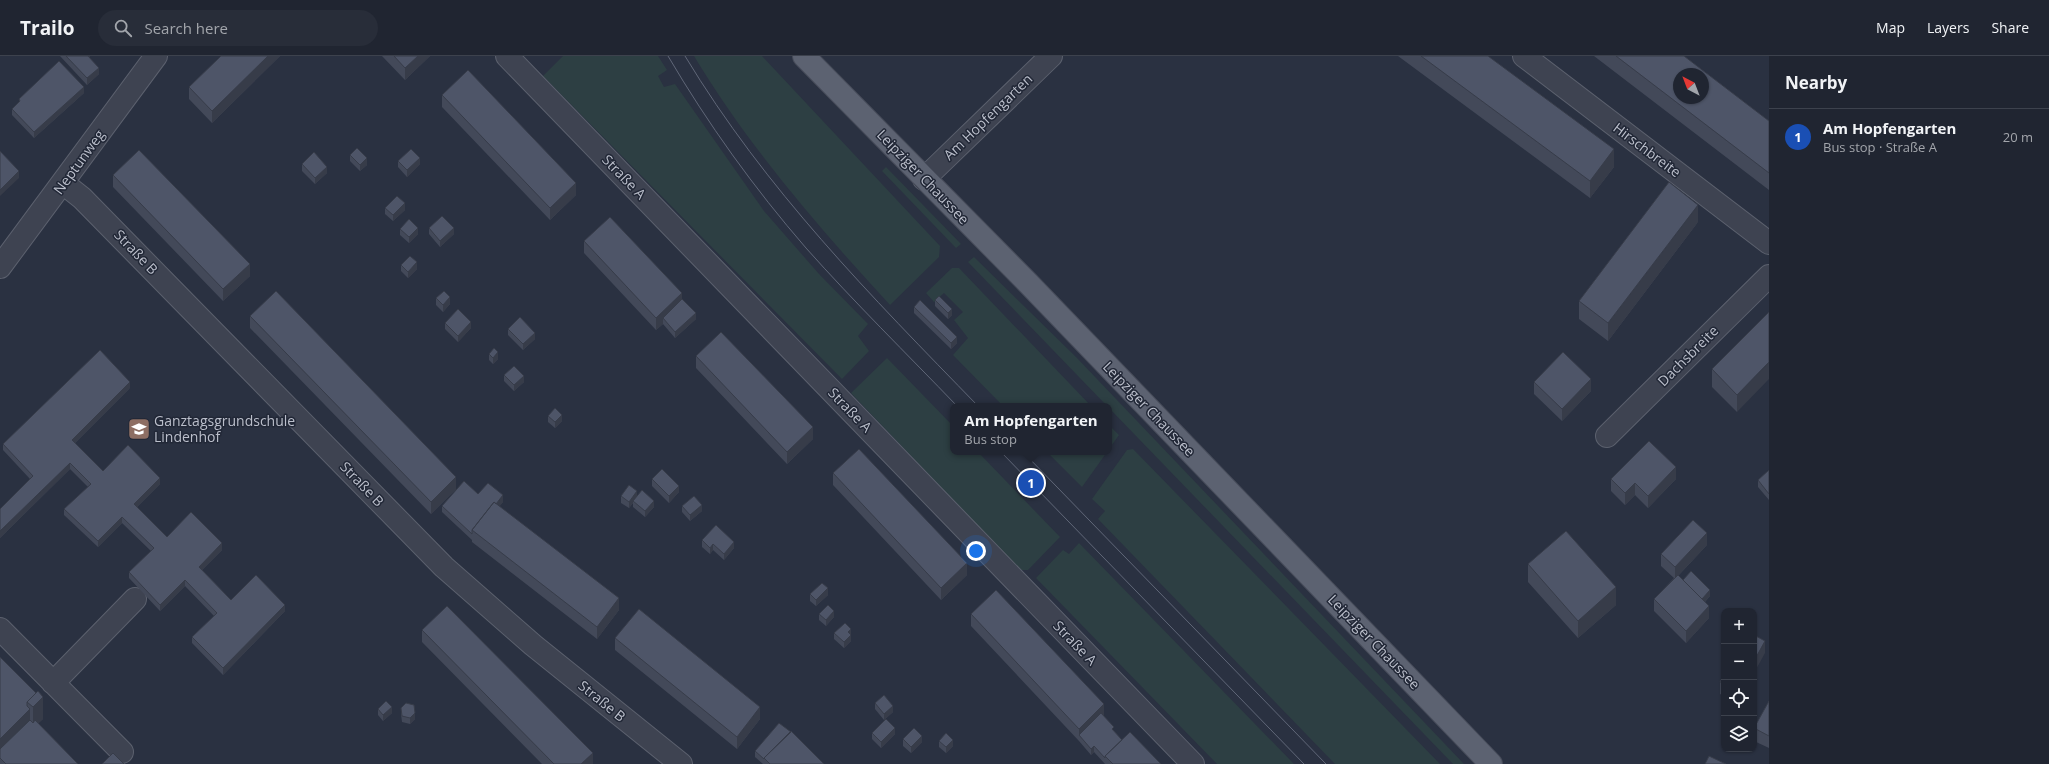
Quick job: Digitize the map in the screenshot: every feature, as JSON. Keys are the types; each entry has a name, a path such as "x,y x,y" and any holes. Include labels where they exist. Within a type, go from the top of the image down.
{"main road":[{"name":"Leipziger Chaussee","path":"804,56 1406,673 1491,764"}],"street":[{"name":"Neptunweg","path":"0,267 156,56"},
{"name":"Straße A","path":"507,56 1193,764"},
{"name":"Am Hopfengarten","path":"924,178 1051,56"},
{"name":"Hirschbreite","path":"1524,56 1769,243"},
{"name":"Straße B","path":"63,183 82,198 444,567 533,645 681,764"},
{"name":"Dachsbreite","path":"1607,436 1769,276"},
{"path":"53,683 135,599"},
{"path":"0,630 122,752"}],"shaded area":[{"path":"563,56 658,56 667,70 658,76 664,87 675,84 764,211 819,274 868,324 858,336 869,351 842,379 543,76"},
{"path":"694,56 762,56 940,246 939,257 890,305 811,216 761,154 715,90"},
{"path":"886,167 961,244 956,248 882,171"},
{"path":"974,257 1076,357 1464,764 1453,764 1112,411 1112,403 1104,403 968,262"},
{"path":"952,268 959,268 1088,403 1000,403 953,355 968,338 954,320 963,312 944,293 934,302 926,293"},
{"path":"887,358 950,423 950,455 981,455 1060,537 1028,570 1020,570 851,393"},
{"path":"1112,428 1119,435 1112,445"},
{"path":"1133,449 1440,764 1335,764 1098,519 1105,511 1092,499 1127,450"},
{"path":"1050,455 1105,455 1082,487"},
{"path":"1079,543 1294,764 1217,764 1036,578 1063,550 1069,554"}],"building":[{"path":"66,56 88,56 99,68 87,78"},
{"path":"221,56 268,56 212,111 189,87"},
{"path":"394,56 418,56 405,68"},
{"path":"1421,56 1488,56 1614,149 1590,181"},
{"path":"1616,56 1684,56 1700,68 1673,68 1673,100"},
{"path":"59,61 84,87 34,132 12,109 20,101 19,99"},
{"path":"468,70 576,183 550,208 442,95"},
{"path":"1709,75 1769,121 1769,173 1679,104 1709,104"},
{"path":"357,148 367,158 360,165 350,155"},
{"path":"411,149 420,158 407,170 398,161"},
{"path":"139,150 250,264 223,289 113,175"},
{"path":"0,151 19,171 0,190"},
{"path":"314,152 327,167 315,178 302,164"},
{"path":"1669,182 1698,205 1608,323 1579,301"},
{"path":"397,196 405,203 393,215 385,208"},
{"path":"442,216 454,228 440,241 429,228"},
{"path":"610,217 682,293 656,318 584,241"},
{"path":"409,219 418,228 409,237 400,229"},
{"path":"410,256 417,262 408,272 401,265"},
{"path":"276,291 456,477 431,502 250,316"},
{"path":"444,291 450,297 443,305 436,298"},
{"path":"939,296 952,309 948,313 935,300"},
{"path":"682,299 696,313 675,332 663,318"},
{"path":"920,300 957,337 951,343 914,307"},
{"path":"458,309 471,322 458,336 445,323"},
{"path":"1769,312 1769,362 1737,395 1712,369"},
{"path":"520,317 535,333 523,344 508,329"},
{"path":"721,332 813,427 787,452 696,356"},
{"path":"494,348 498,352 493,358 489,354"},
{"path":"100,350 130,382 72,440 103,471 128,445 160,478 134,504 167,537 191,512 222,543 199,567 231,600 256,575 285,605 223,668 192,637 217,613 185,580 160,605 129,572 154,548 122,517 98,541 64,509 91,484 70,463 0,531 0,509 33,476 3,444"},
{"path":"1563,352 1591,379 1562,409 1534,382"},
{"path":"514,366 524,376 514,385 504,375"},
{"path":"555,408 562,415 555,422 548,416"},
{"path":"1649,441 1676,467 1648,496 1635,483 1625,493 1611,479"},
{"path":"859,449 967,563 941,588 833,473"},
{"path":"662,469 679,486 669,496 652,479"},
{"path":"1769,470 1769,494 1758,480"},
{"path":"464,481 478,494 488,483 503,495 496,504 494,502 472,530 472,534 442,506"},
{"path":"629,485 637,491 629,502 621,496"},
{"path":"642,490 654,501 645,511 633,501"},
{"path":"694,496 702,505 690,515 682,506"},
{"path":"494,502 619,598 597,627 472,530"},
{"path":"1693,520 1707,533 1675,567 1661,554"},
{"path":"716,525 734,542 724,554 713,544 710,548 702,540"},
{"path":"1566,531 1616,587 1578,621 1528,564"},
{"path":"1691,571 1710,590 1702,599 1683,580"},
{"path":"1678,575 1709,606 1686,631 1654,599"},
{"path":"822,583 828,588 816,600 810,594"},
{"path":"996,590 1104,704 1079,729 971,614"},
{"path":"828,605 834,611 826,620 819,614"},
{"path":"447,606 593,753 581,764 554,764 422,630"},
{"path":"639,609 760,707 737,737 615,638"},
{"path":"845,623 851,629 848,632 851,635 844,642 834,633"},
{"path":"1757,637 1765,641 1757,656"},
{"path":"0,657 36,693 27,702 27,706 30,709 0,739"},
{"path":"38,691 43,697 33,707 27,702"},
{"path":"884,695 893,706 884,714 875,703"},
{"path":"386,701 392,707 383,715 378,709"},
{"path":"1769,701 1769,736 1757,730 1757,723"},
{"path":"406,703 414,705 415,713 410,718 402,716 401,708"},
{"path":"1101,713 1114,727 1112,729 1122,740 1105,756 1105,758 1094,746 1091,749 1079,735"},
{"path":"886,719 895,728 881,742 872,733"},
{"path":"30,720 33,723 35,720 78,764 6,764 0,758 0,749"},
{"path":"779,723 791,732 764,759 755,751"},
{"path":"914,728 922,736 911,747 903,739"},
{"path":"791,731 824,764 770,764 764,758"},
{"path":"1130,732 1161,764 1113,764 1105,756"},
{"path":"946,733 953,740 946,747 939,741"},
{"path":"113,753 124,764 102,764"},
{"path":"1709,756 1726,764 1705,764"}],"tram line":[{"path":"668,56 732,155 768,202 806,248 843,288 954,403"},
{"path":"685,56 716,105 750,152 821,240 859,282 975,403"},
{"path":"1004,455 1304,764"},
{"path":"1026,455 1326,764"}],"place":[{"name":"Ganztagsgrundschule Lindenhof","path":"139,429"},
{"name":"Am Hopfengarten","path":"1031,483"}]}
